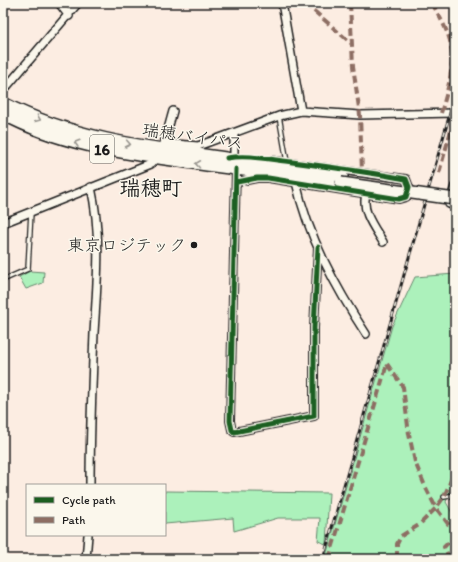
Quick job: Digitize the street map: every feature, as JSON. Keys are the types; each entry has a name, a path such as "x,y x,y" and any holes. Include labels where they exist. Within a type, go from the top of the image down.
{"highway":[{"name":"瑞穂バイパス","path":"3,103 39,120 76,132 161,150 236,169 455,191"},
{"name":"瑞穂バイパス","path":"3,114 26,125 104,150 161,150 231,158 455,198"}],"street":[{"path":"59,3 68,16"},
{"path":"3,91 78,3"},
{"path":"282,3 301,111"},
{"path":"161,150 198,146 234,134 279,116 301,111 360,115 455,113"},
{"path":"3,223 151,164 161,150 173,112"},
{"path":"234,134 231,158 287,162 406,179 409,187 406,197 399,199 296,182 257,178 237,182"},
{"path":"236,169 237,182 230,421 234,432 314,416 314,328 318,247"},
{"path":"296,182 318,247 344,299 366,334"},
{"path":"455,186 449,204 455,206"},
{"path":"90,484 91,396 98,270 96,214 91,188"},
{"path":"366,194 364,206 371,224 383,242"},
{"path":"86,559 88,536"}],"lane":[{"path":"279,116 287,162"},
{"path":"3,280 28,270 31,211"},
{"path":"444,497 455,495"}],"green space":[{"path":"30,271 44,272 43,283 26,289 19,277"},
{"path":"455,274 455,477 446,502 455,518 455,559 325,559 392,326 415,277"},
{"path":"166,491 329,493 326,544 318,541 320,518 278,518 234,531 233,518 166,524"}],"railway":[{"path":"323,559 455,96"}],"marked path":[{"path":"305,3 352,44"},
{"path":"350,3 353,66 360,115 362,172"},
{"path":"432,3 448,34 452,53 450,79 441,113"},
{"path":"439,173 455,116"},
{"path":"387,364 403,387 409,434 415,462 436,508 455,533"},
{"path":"329,559 387,364"},
{"path":"397,559 397,544 401,536 419,525 436,508 444,497 455,470"},
{"path":"450,559 444,547 455,534"}],"cycle path":[{"path":"227,158 260,158 378,174 406,179 409,187 406,197 399,199 268,178 257,178 237,182"},
{"path":"236,169 230,421 234,432 314,416 314,328 318,247"}],"place":[{"name":"東京ロジテック","path":"194,245"}],"district":[{"name":"瑞穂町","path":"151,188"}]}
